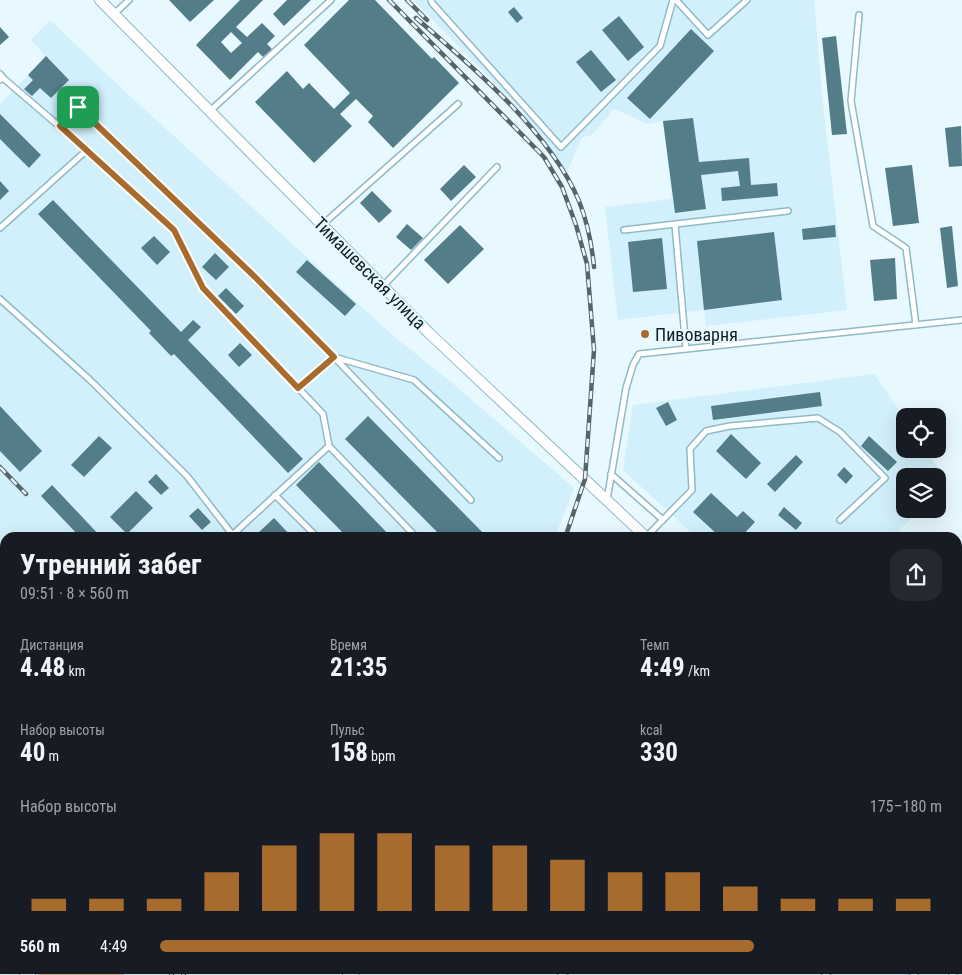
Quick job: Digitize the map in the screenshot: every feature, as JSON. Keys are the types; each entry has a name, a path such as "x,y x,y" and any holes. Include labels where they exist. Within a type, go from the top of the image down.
{"street":[{"name":"Тимашевская улица","path":"100,0 430,334 642,532"}],"lane":[{"path":"114,14 130,0"},
{"path":"210,111 331,0"},
{"path":"431,0 561,147 660,46 675,0 708,35 747,0"},
{"path":"859,15 851,101 873,226 906,248 916,325"},
{"path":"1,77 60,126 174,230 203,288 324,414 330,446 410,532"},
{"path":"322,224 458,104"},
{"path":"60,126 78,107 255,277 471,500"},
{"path":"0,226 87,150"},
{"path":"383,286 497,166"},
{"path":"624,230 788,211"},
{"path":"675,225 686,349"},
{"path":"0,299 90,380 187,476 229,532"},
{"path":"607,500 626,388 633,365 639,354 962,320"},
{"path":"298,388 334,357"},
{"path":"334,357 414,380 499,458"},
{"path":"652,532 692,490 690,449 706,431 730,426 818,418 840,432 885,478 840,520"},
{"path":"236,532 330,446"},
{"path":"611,474 663,520"},
{"path":"275,495 312,532"}],"shaded area":[{"path":"413,0 814,0 822,96 847,310 706,326 704,310 618,320 605,207 672,199 663,121 648,124 614,109 591,136 582,137 567,172 541,134 539,135 523,116 525,114"},
{"path":"50,20 120,87 397,339 451,382 574,488 557,532 0,532 0,104 46,57 31,40"},
{"path":"874,374 897,408 896,458 931,458 938,468 896,468 896,518 911,518 898,532 690,532 623,470 633,405"},
{"path":"38,974 124,975 38,975"}],"building":[{"path":"169,0 214,0 190,22"},
{"path":"240,0 263,0 236,27 247,37 262,23 275,36 267,44 272,49 263,57 258,52 230,80 196,45","holes":["231,32 242,43 231,53 221,42"]},
{"path":"287,0 311,0 284,26 273,14"},
{"path":"349,0 375,0 432,59 434,57 459,83 393,148 368,122 373,116 356,99 340,114 352,126 314,163 255,102 287,71 303,89 309,83 334,109 350,93 304,45"},
{"path":"514,7 523,18 517,23 508,12"},
{"path":"619,16 644,47 628,61 602,30"},
{"path":"0,27 9,37 0,45"},
{"path":"691,29 714,51 650,119 627,98"},
{"path":"836,36 847,134 832,135 822,38"},
{"path":"591,50 616,80 601,92 576,62"},
{"path":"46,56 69,80 51,98 40,88 32,96 24,89 33,80 28,75"},
{"path":"0,114 41,155 29,168 0,139"},
{"path":"693,118 699,162 749,158 751,185 777,183 778,196 722,201 721,188 740,186 738,171 701,175 706,209 675,213 663,121"},
{"path":"961,126 962,166 949,167 945,128"},
{"path":"464,165 476,177 451,201 440,189"},
{"path":"912,165 919,223 893,226 885,168"},
{"path":"0,181 9,191 0,200"},
{"path":"372,191 392,211 379,223 360,203"},
{"path":"53,200 181,332 193,320 201,327 188,340 303,459 288,473 174,354 171,356 149,333 151,331 38,214"},
{"path":"407,224 423,238 411,250 396,237"},
{"path":"460,225 484,249 448,284 424,260"},
{"path":"835,225 836,237 803,240 802,229"},
{"path":"952,226 958,286 947,288 940,228"},
{"path":"774,232 782,300 704,310 697,241"},
{"path":"154,236 170,252 157,265 141,248"},
{"path":"662,238 667,289 633,292 628,242"},
{"path":"215,253 229,267 216,280 202,267"},
{"path":"895,258 897,299 874,301 870,260"},
{"path":"307,260 356,304 345,316 296,272"},
{"path":"226,288 244,306 236,314 218,296"},
{"path":"240,343 252,355 239,367 228,355"},
{"path":"820,392 822,406 713,420 711,406"},
{"path":"668,402 677,420 666,426 656,408"},
{"path":"0,406 42,451 20,472 0,451"},
{"path":"368,416 482,532 437,532 345,439"},
{"path":"731,434 761,463 746,479 716,451"},
{"path":"99,436 112,448 84,477 71,465"},
{"path":"869,436 897,462 888,471 861,446"},
{"path":"796,455 803,462 775,492 767,484"},
{"path":"319,462 386,532 342,532 296,485"},
{"path":"844,467 853,476 846,484 837,475"},
{"path":"156,474 169,488 161,495 148,482"},
{"path":"52,485 96,532 75,532 41,496"},
{"path":"136,491 153,508 129,532 125,532 110,517"},
{"path":"711,493 737,517 743,511 755,522 746,532 715,532 693,512"},
{"path":"784,507 802,523 796,530 778,515"},
{"path":"198,508 211,522 202,530 189,516"},
{"path":"274,518 287,532 259,532"}],"railway":[{"path":"389,0 544,157 562,187 576,225 587,264 594,350 585,479 567,532"},
{"path":"407,0 427,20"},
{"path":"416,18 485,79 529,125 549,150 566,175 579,201 589,234 594,267"},
{"path":"0,467 26,494"}],"place":[{"name":"Пивоварня","path":"645,334"}],"route":[{"path":"78,107 255,277 334,357 298,388 203,288 174,230 60,126 78,107"}]}
